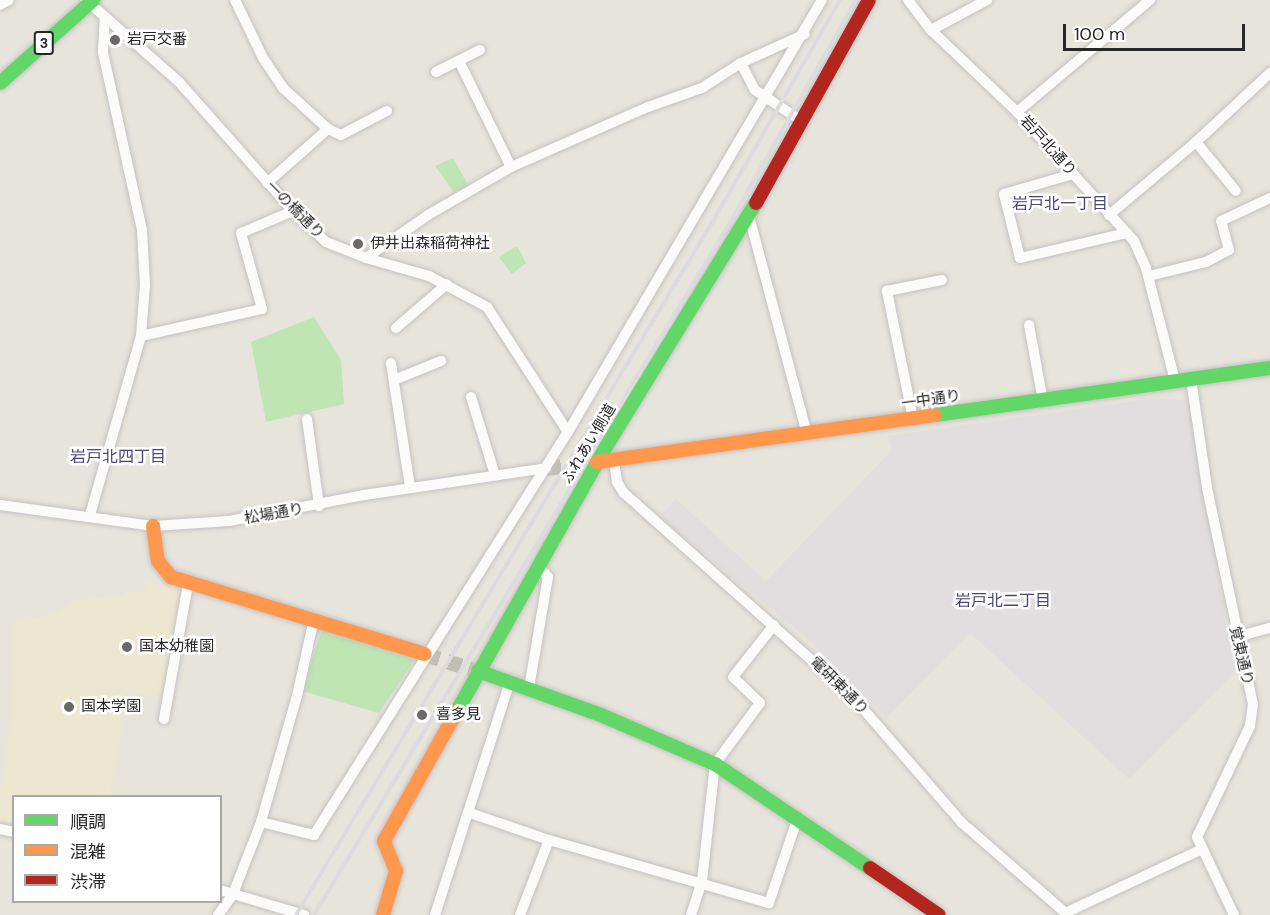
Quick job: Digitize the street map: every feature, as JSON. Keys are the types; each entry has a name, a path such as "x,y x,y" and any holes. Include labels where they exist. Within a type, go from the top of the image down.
{"street":[{"path":"0,5 9,0"},
{"path":"235,0 263,58 283,88 328,129 341,135 387,111"},
{"name":"ふれあい側道","path":"261,822 314,835 425,654 568,432 806,34 822,0"},
{"name":"ふれあい側道","path":"383,915 396,871 384,841 478,670 597,462 749,216 869,0"},
{"name":"岩戸北通り","path":"908,0 931,30 1017,112 1127,233 1149,276 1175,381"},
{"path":"931,30 987,0"},
{"path":"1017,112 1150,0"},
{"name":"一の橋通り","path":"89,1 105,18 178,82 292,211 326,242 366,258 447,284 487,307 568,432"},
{"name":"3","path":"0,83 89,1"},
{"path":"90,515 141,336 145,285 142,230 103,52 105,18"},
{"path":"366,258 428,215 511,167 648,107 702,88 741,63 806,34"},
{"path":"436,72 480,50"},
{"path":"459,60 511,167"},
{"path":"741,63 755,90 803,122"},
{"path":"1109,215 1196,142 1270,73"},
{"path":"267,183 328,129"},
{"path":"1196,142 1236,191"},
{"path":"1073,174 1004,194 1020,258 1127,233"},
{"path":"1149,276 1206,262 1229,250 1221,221 1247,205 1270,198"},
{"path":"141,336 262,309 241,233 292,211"},
{"path":"749,216 807,434"},
{"path":"913,419 887,291 942,280"},
{"path":"396,328 447,284"},
{"path":"1029,325 1043,401"},
{"path":"394,380 441,361"},
{"path":"391,363 410,488"},
{"name":"一中通り","path":"597,462 1270,368"},
{"name":"覚東通り","path":"1191,379 1207,488 1236,637 1252,704 1250,726 1197,837 1202,849"},
{"path":"471,397 495,475"},
{"path":"307,419 319,506"},
{"name":"電研東通り","path":"614,460 620,488 852,696 962,822 1067,914"},
{"name":"松場通り","path":"0,505 90,515 153,526 229,521 410,488 546,468"},
{"path":"153,526 158,561 171,577 425,654"},
{"path":"530,688 548,577 538,566"},
{"path":"164,720 188,584"},
{"path":"218,915 233,894 261,822 297,696 314,619"},
{"path":"691,915 702,881 716,764 760,703 733,677 774,625"},
{"path":"1236,637 1270,628"},
{"path":"478,670 530,688 716,764 925,911 939,915"},
{"path":"435,915 470,813 510,681"},
{"path":"470,813 549,840 702,881 769,903 797,820"},
{"path":"520,915 549,840"},
{"path":"1067,914 1202,849 1234,915"},
{"path":"222,891 276,911 304,915"}],"shaded area":[{"path":"1150,399 1188,400 1229,645 1237,670 1129,779 970,633 887,717 813,644 660,516 676,499 766,581 892,450 888,436"},
{"name":"国本学園","path":"146,581 176,591 181,597 161,698 128,692 110,795 12,795 10,824 0,821 0,791 12,715 13,622 54,614 74,601 125,595 126,591 144,593"}],"green space":[{"path":"453,158 468,185 454,192 435,166"},
{"path":"517,246 526,263 512,274 499,257"},
{"path":"314,317 341,360 344,404 266,422 251,342"},
{"path":"322,629 415,659 379,713 302,691"}],"tunnel":[{"path":"546,468 597,462"},
{"path":"425,654 478,671"}],"railway":[{"path":"296,915 713,221 840,0"},
{"path":"314,915 728,226 856,0"}],"traffic: fast":[{"path":"0,83 93,0"},
{"path":"457,711 610,440 756,203"},
{"path":"935,415 1270,368"},
{"path":"478,671 601,715 715,764 870,868"}],"traffic: slow":[{"path":"597,462 935,415"},
{"path":"153,526 158,561 171,577 425,654"},
{"path":"383,915 396,871 384,841 457,711"}],"traffic: jam":[{"path":"756,203 869,0"},
{"path":"870,868 939,915"}],"place":[{"name":"岩戸交番","path":"115,40"},
{"name":"伊井出森稲荷神社","path":"358,244"},
{"name":"国本幼稚園","path":"127,647"},
{"name":"国本学園","path":"69,707"},
{"name":"喜多見","path":"422,715"}],"district":[{"name":"岩戸北一丁目","path":"1060,204"},
{"name":"岩戸北四丁目","path":"118,457"},
{"name":"岩戸北二丁目","path":"1003,601"}]}
